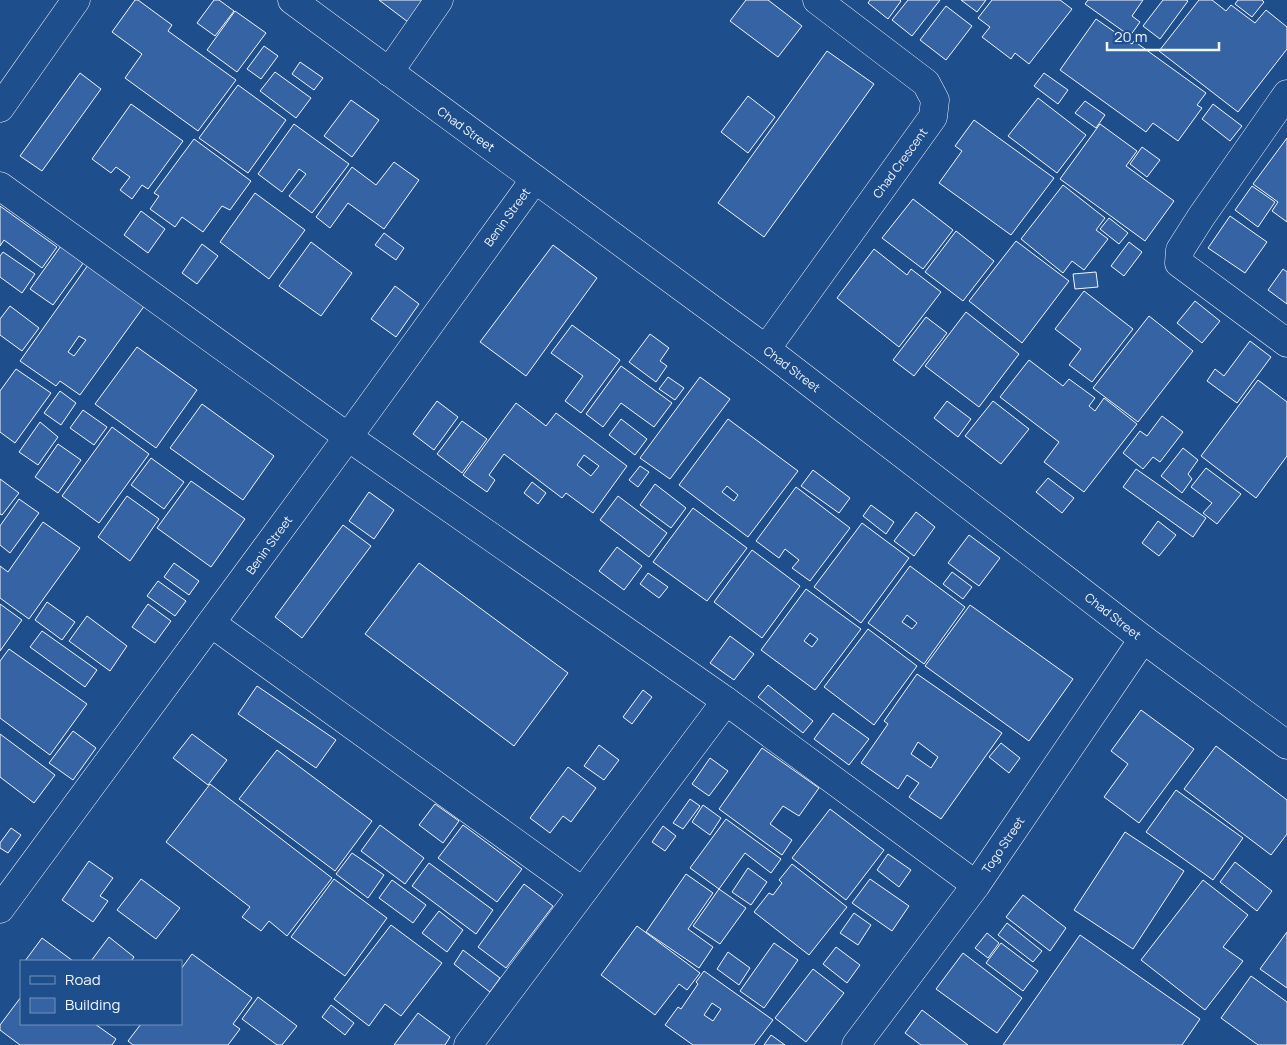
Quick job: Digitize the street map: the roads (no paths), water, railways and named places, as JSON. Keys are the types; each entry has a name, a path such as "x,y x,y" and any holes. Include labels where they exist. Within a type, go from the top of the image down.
{"street":[{"path":"0,108 76,0"},
{"name":"Chad Street","path":"292,0 766,349 1143,639 1287,745"},
{"path":"388,72 439,0"},
{"name":"Chad Crescent","path":"766,349 933,117 935,100 926,83 817,0"},
{"path":"1287,94 1201,217 1180,250 1179,263 1287,343"},
{"name":"Benin Street","path":"0,909 348,437 535,179"},
{"path":"0,186 348,437 726,700 976,885"},
{"path":"211,623 582,891"},
{"name":"Togo Street","path":"856,1045 976,885 1143,639"},
{"path":"468,1045 726,700"}]}
